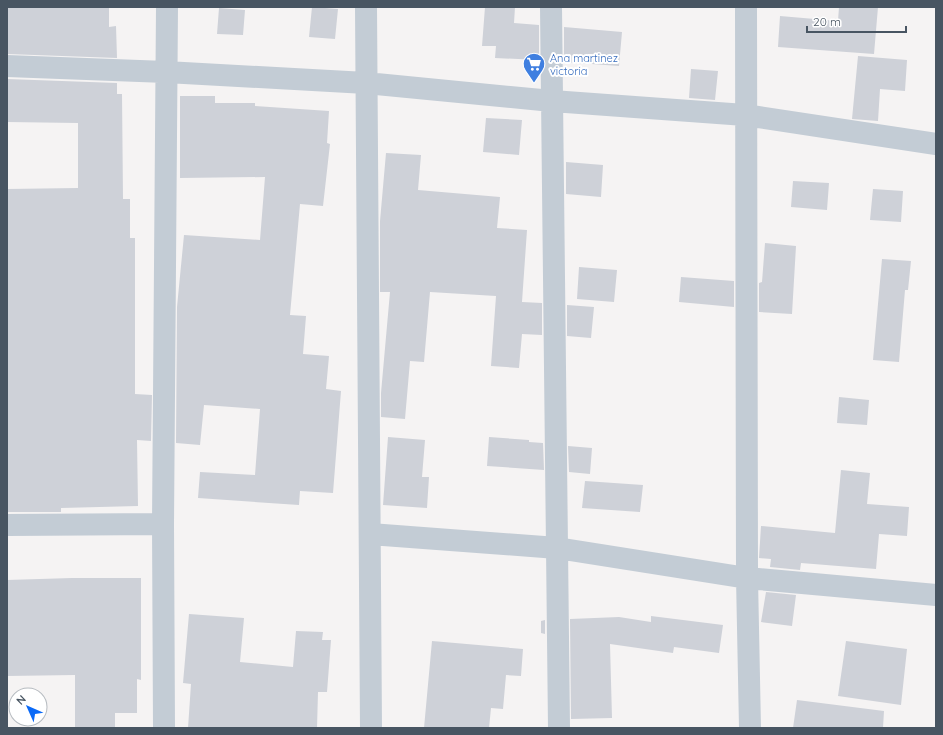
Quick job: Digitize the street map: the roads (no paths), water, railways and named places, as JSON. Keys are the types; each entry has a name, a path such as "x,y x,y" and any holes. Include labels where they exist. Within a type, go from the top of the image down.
{"street":[{"path":"164,728 163,524 167,7"},
{"path":"366,7 371,728"},
{"path":"551,7 559,728"},
{"path":"746,7 747,578 750,728"},
{"path":"7,66 166,72 366,83 552,101 745,115 936,144"},
{"path":"7,525 163,524"},
{"path":"370,534 557,548 747,578 936,595"}],"place":[{"name":"Ana martinez victoria","path":"534,84"}]}
